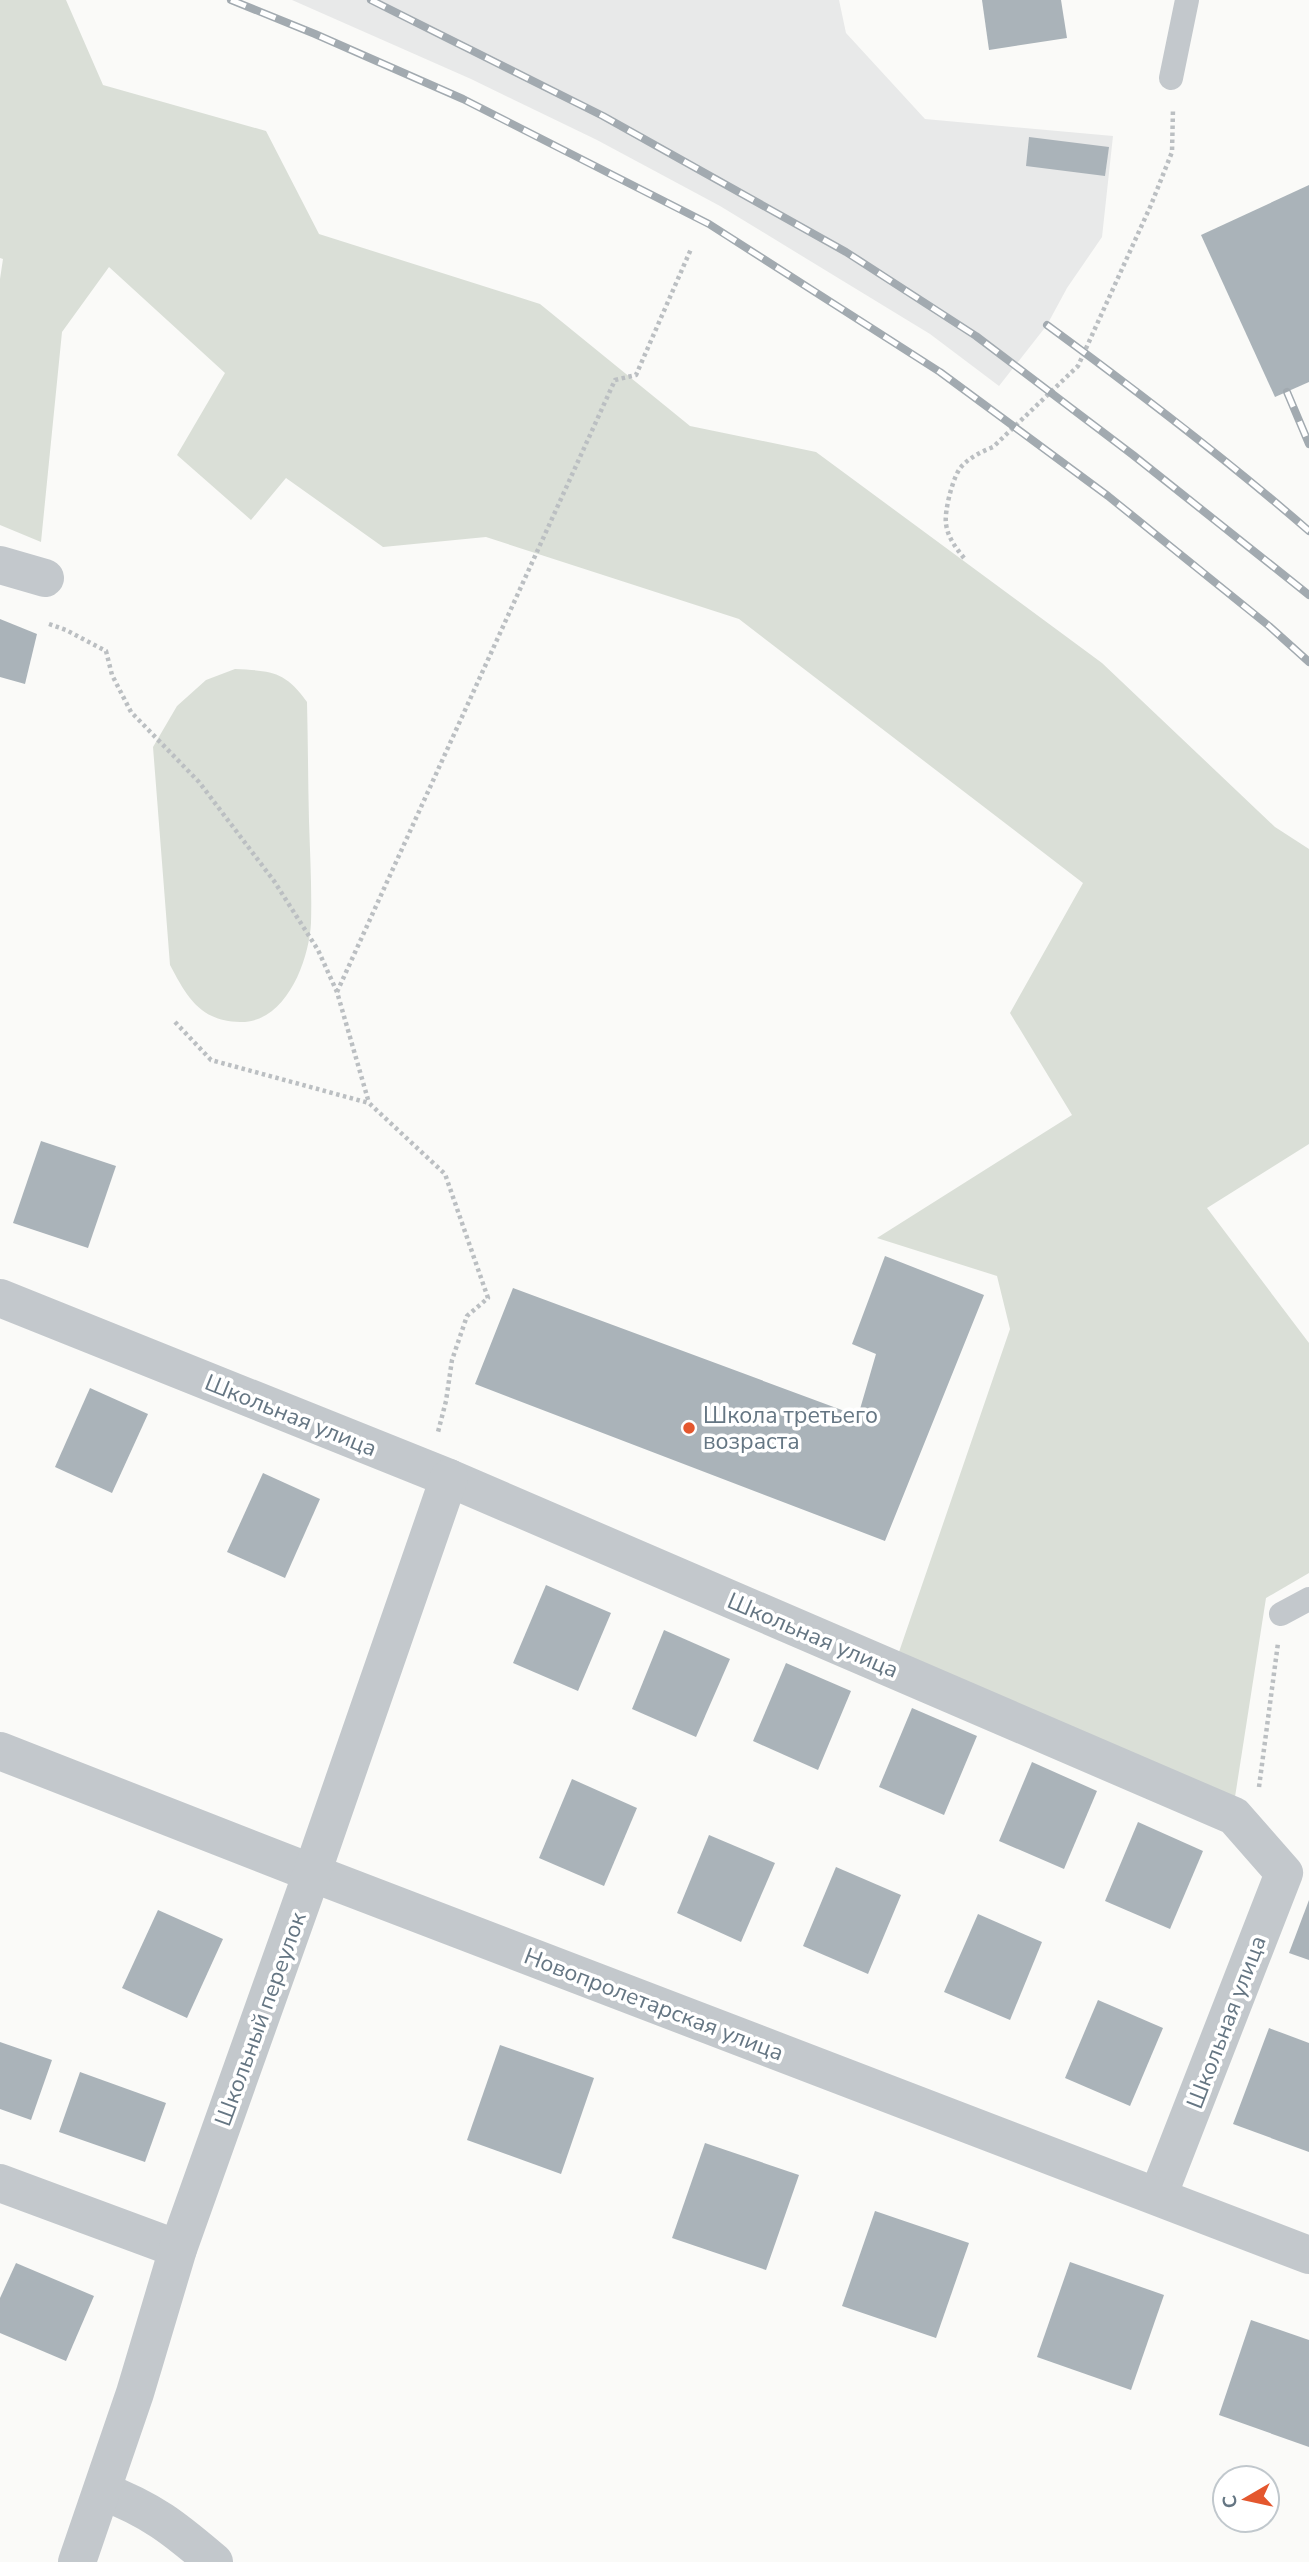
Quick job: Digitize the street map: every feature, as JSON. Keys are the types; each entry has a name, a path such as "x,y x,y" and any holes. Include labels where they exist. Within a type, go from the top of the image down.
{"street":[{"path":"0,565 45,578"},
{"name":"Школьная улица","path":"0,1298 438,1474 1234,1816 1284,1873 1157,2196"},
{"name":"Школьный переулок","path":"77,2562 135,2393 178,2249 312,1873 438,1474"},
{"name":"Новопролетарская улица","path":"0,1751 1309,2255"},
{"path":"0,2183 178,2249"},
{"path":"102,2491 137,2505 172,2526 214,2562"}],"lane":[{"path":"1171,78 1187,0"},
{"path":"1281,1614 1309,1599"}],"path":[{"path":"964,558 953,544 946,523 951,489 959,468 976,454 993,447 1078,366 1172,152 1171,78"},
{"path":"337,992 615,380 636,375 691,249"},
{"path":"49,624 106,651 112,675 131,712 198,782 275,881 318,950 337,992 369,1103"},
{"path":"175,1022 211,1060 369,1103 445,1174 488,1298 467,1316 452,1360 438,1474"},
{"path":"1252,1837 1281,1614"}],"shaded area":[{"path":"0,0 66,0 103,85 266,131 319,234 540,304 690,426 816,452 1102,663 1275,827 1309,849 1309,1144 1207,1208 1309,1343 1309,1573 1266,1598 1235,1797 899,1652 1010,1329 997,1276 877,1238 1072,1115 1010,1013 1083,883 739,619 486,537 383,547 286,478 251,520 177,455 225,373 109,267 62,332 41,542 0,525 0,279 3,259 0,258"},
{"path":"292,0 839,0 846,33 925,119 1113,136 1102,237 1067,288 1047,325 999,386 930,334 720,206 597,140 471,79"},
{"path":"235,669 268,672 284,678 307,702 311,884 311,923 306,955 292,987 270,1012 256,1020 240,1022 215,1017 196,1005 170,965 153,747 177,706 206,680"}],"building":[{"path":"982,0 1061,0 1067,38 989,50"},
{"path":"1029,137 1109,147 1105,176 1026,166"},
{"path":"1309,185 1309,382 1275,397 1201,235"},
{"path":"0,619 37,634 25,684 0,677"},
{"path":"41,1141 116,1166 88,1248 13,1223"},
{"path":"885,1256 984,1295 885,1541 475,1384 513,1288 858,1416 876,1354 852,1344"},
{"path":"90,1388 148,1414 112,1493 55,1467"},
{"path":"263,1473 320,1499 285,1578 227,1552"},
{"path":"546,1585 611,1613 578,1691 513,1663"},
{"path":"664,1630 730,1659 696,1737 632,1709"},
{"path":"786,1663 851,1691 818,1770 753,1741"},
{"path":"912,1708 977,1736 944,1815 879,1787"},
{"path":"1032,1762 1097,1791 1064,1869 999,1841"},
{"path":"572,1779 637,1808 604,1886 539,1858"},
{"path":"1138,1822 1203,1851 1170,1929 1105,1901"},
{"path":"709,1835 775,1863 741,1942 677,1913"},
{"path":"836,1867 901,1895 868,1974 803,1946"},
{"path":"1309,1900 1309,1960 1289,1953"},
{"path":"158,1910 223,1939 187,2018 122,1988"},
{"path":"978,1914 1042,1942 1010,2020 944,1992"},
{"path":"1098,2000 1163,2028 1130,2106 1065,2078"},
{"path":"1269,2028 1309,2043 1309,2152 1233,2124"},
{"path":"0,2042 52,2060 31,2120 0,2109"},
{"path":"500,2045 594,2078 561,2174 467,2140"},
{"path":"80,2072 166,2103 145,2162 59,2132"},
{"path":"705,2143 799,2175 766,2270 672,2238"},
{"path":"875,2211 969,2243 936,2338 842,2306"},
{"path":"1070,2262 1164,2295 1131,2390 1037,2357"},
{"path":"16,2263 94,2296 66,2361 0,2333 0,2298"},
{"path":"1251,2320 1309,2340 1309,2447 1219,2415"}],"railway":[{"path":"231,0 463,99 709,224 940,372 1108,496 1269,626 1309,662"},
{"path":"371,0 603,116 846,252 976,336 1133,455 1309,595"},
{"path":"1047,325 1180,425 1309,531"},
{"path":"1287,392 1309,444"}],"place":[{"name":"Школа третьего возраста","path":"689,1428"}]}
